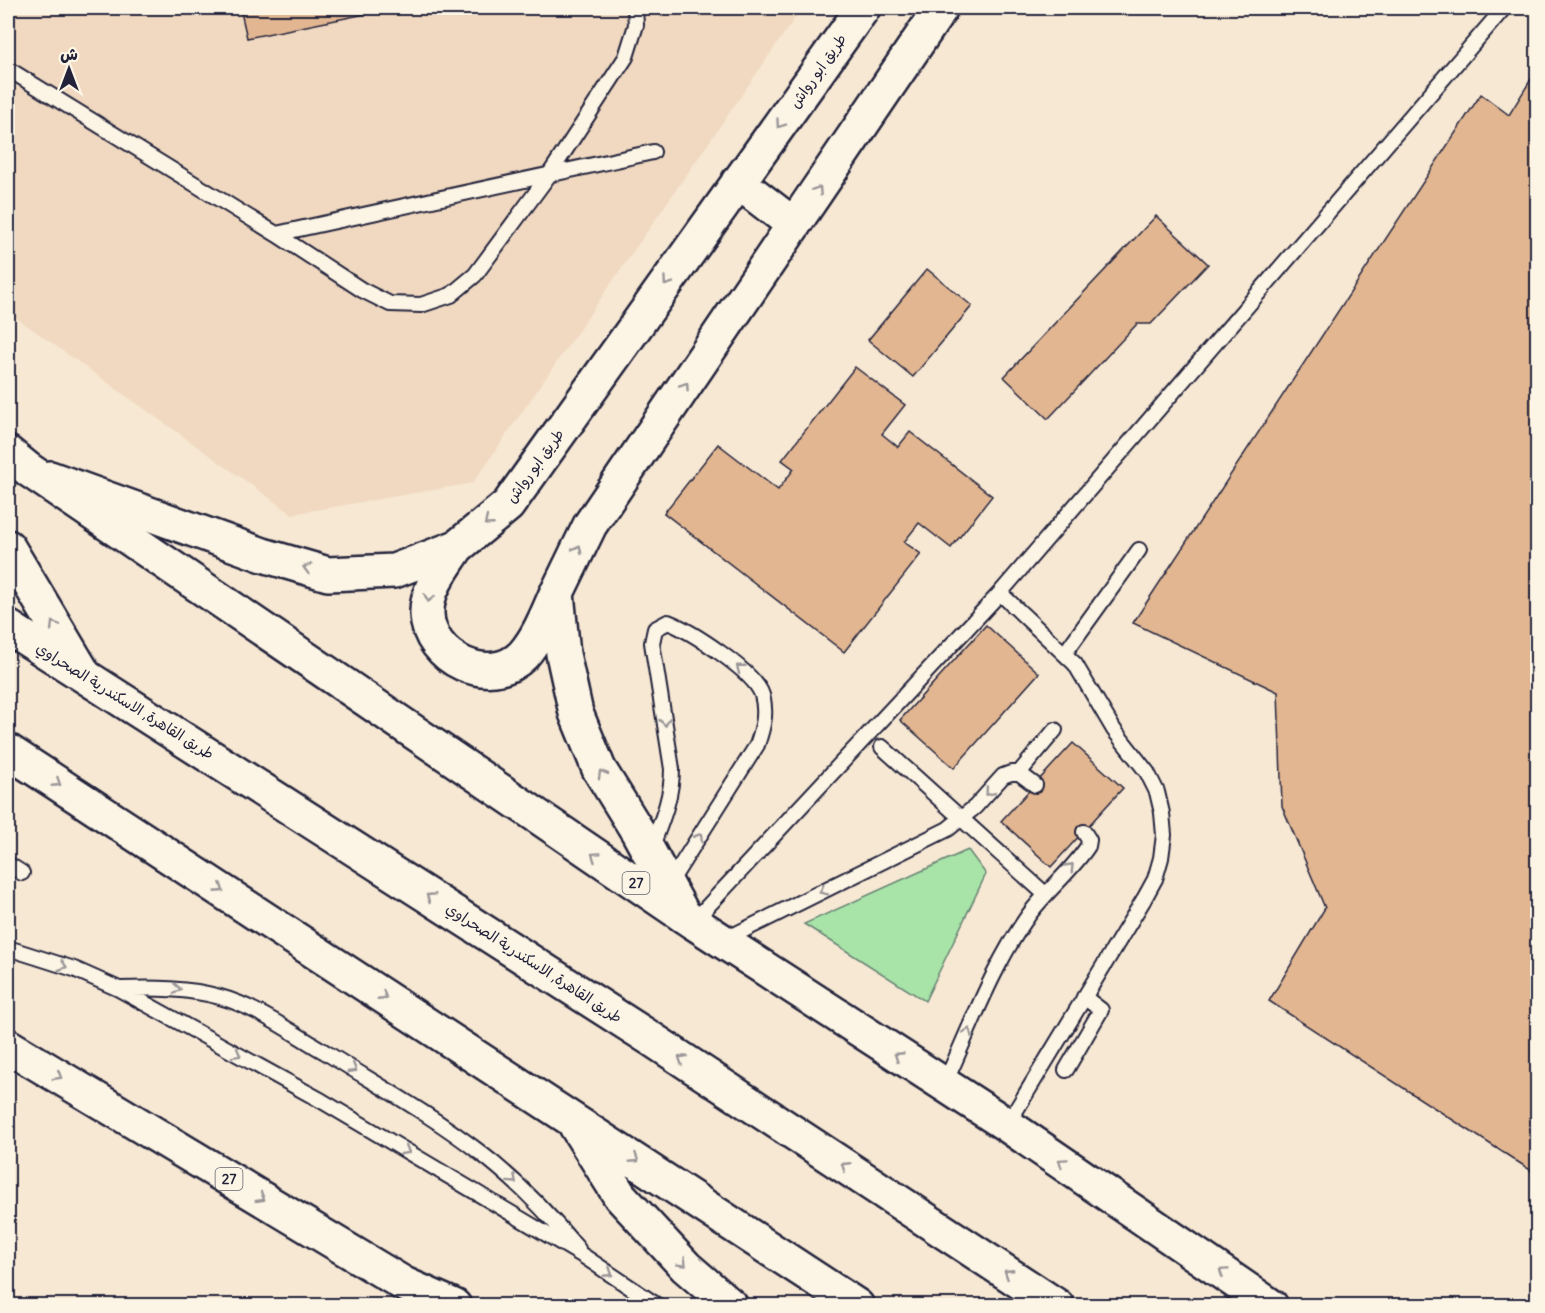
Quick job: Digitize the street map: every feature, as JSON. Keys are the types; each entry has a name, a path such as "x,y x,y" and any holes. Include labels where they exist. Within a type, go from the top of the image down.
{"main road":[{"name":"طريق ابو رواش","path":"18,461 263,555 327,574 394,571 457,547 508,505 863,8"},
{"path":"457,547 430,589 427,615 434,639 451,659 475,669 501,668 521,657 536,637 590,525 941,8"},
{"path":"738,182 794,225"},
{"name":"27","path":"18,461 688,919 1007,1125 1271,1305"},
{"path":"8,548 84,675"},
{"path":"557,593 563,654 576,713 599,770 688,919"},
{"name":"طريق القاهرة, الاسكندرية الصحراوي","path":"8,627 653,1040 1057,1305"},
{"path":"8,751 857,1305"},
{"name":"27","path":"8,1046 404,1284 454,1305"},
{"path":"571,1117 620,1196 686,1267 730,1305"}],"lane":[{"path":"8,69 276,234 362,290 390,304 421,305 451,295 475,275 549,175 626,57 636,25 635,8"},
{"path":"688,919 1000,593 1504,8"},
{"path":"276,234 653,152"},
{"path":"1065,653 1139,550"},
{"path":"1000,593 1065,653 1083,675 1114,730 1147,771 1157,792 1162,813 1162,846 1155,879 1007,1125"},
{"path":"649,853 672,786 672,769 652,644 655,629 668,622 682,627 746,672 762,694 765,720 757,745 668,886"},
{"path":"1019,772 1055,730"},
{"path":"882,747 1045,894"},
{"path":"722,941 933,837 962,819 1004,776 1011,772 1019,772 1035,785"},
{"path":"944,1085 997,968 1027,918 1088,846 1089,840 1084,832"},
{"path":"8,864 22,873"},
{"path":"8,948 74,969 119,989 322,1101 585,1257 658,1305"},
{"path":"119,989 188,990 222,997 253,1010 367,1078 478,1151 534,1200 585,1257"},
{"path":"1066,1070 1101,1010 1084,997"}],"shaded area":[{"path":"8,8 802,8 473,483 292,514 8,312"}],"green space":[{"path":"968,850 986,874 925,1001 804,924"}],"building":[{"path":"240,8 395,8 247,38"},
{"path":"1538,68 1538,1175 1269,1001 1325,908 1282,806 1278,692 1133,623 1481,94 1509,115"},
{"path":"1156,216 1208,264 1151,324 1137,324 1048,419 1004,377"},
{"path":"927,269 972,306 913,377 868,340"},
{"path":"855,367 905,405 882,434 898,447 910,432 992,496 951,548 919,523 904,542 921,554 844,652 664,513 718,444 778,490 794,469 782,460"},
{"path":"986,625 1039,673 954,768 900,720"},
{"path":"1073,743 1123,788 1051,867 1001,821"}]}
